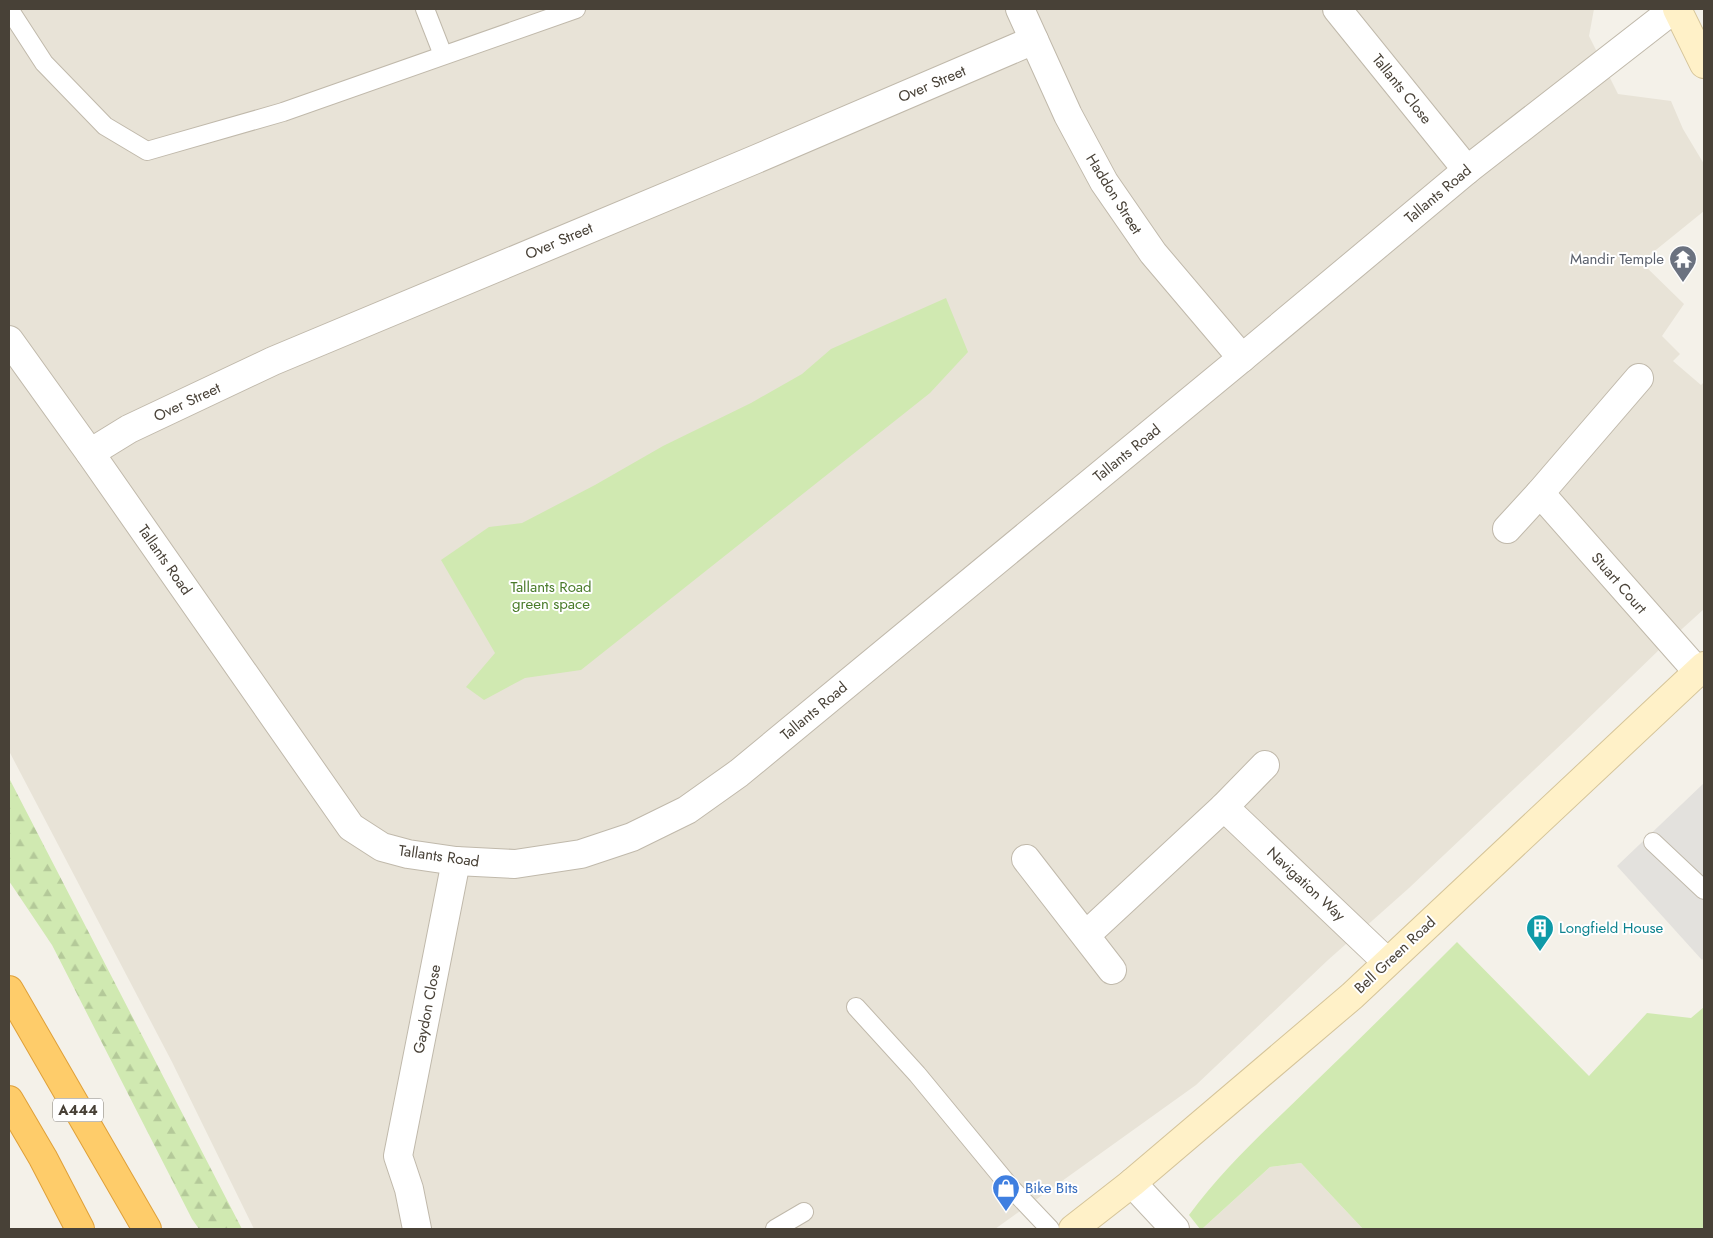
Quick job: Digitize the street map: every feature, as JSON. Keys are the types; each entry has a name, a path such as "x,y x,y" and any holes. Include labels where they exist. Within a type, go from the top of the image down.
{"highway":[{"name":"A444","path":"9,990 147,1229"},
{"path":"9,1100 43,1158 80,1229"}],"main road":[{"path":"1676,9 1704,64"},
{"name":"Bell Green Road","path":"1073,1229 1132,1182 1352,996 1701,669"}],"street":[{"name":"Haddon Street","path":"1020,9 1068,115 1104,182 1152,253 1242,358"},
{"name":"Tallants Close","path":"1337,9 1467,170"},
{"name":"Tallants Road","path":"9,340 351,827 382,847 408,854 456,861 515,864 581,854 632,836 687,810 739,773 1467,170 1676,9"},
{"name":"Over Street","path":"90,453 129,429 273,361 763,156 1034,40"},
{"path":"1507,529 1639,378"},
{"name":"Stuart Court","path":"1540,493 1701,669"},
{"path":"1086,935 1224,807 1265,765"},
{"name":"Navigation Way","path":"1224,807 1387,962"},
{"path":"1026,859 1112,970"},
{"name":"Gaydon Close","path":"417,1229 409,1189 398,1156 456,861"},
{"path":"9,1104 25,1126"},
{"path":"1132,1182 1175,1229"}],"lane":[{"path":"9,9 44,63 98,119 105,126 147,150 283,112 576,9"},
{"path":"425,9 443,56"},
{"path":"1653,842 1704,890"},
{"path":"856,1007 917,1074 1011,1188 1050,1229"},
{"path":"775,1229 804,1212"}],"shaded area":[{"path":"9,9 1594,9 1589,36 1618,94 1671,101 1683,129 1704,164 1704,211 1641,262 1684,304 1662,336 1680,354 1673,361 1701,385 1704,382 1704,609 1409,888 1328,960 1196,1085 995,1229 254,1229 172,1062 9,751"},
{"path":"1704,783 1704,958 1702,960 1617,866"},
{"path":"1301,1163 1363,1229 1202,1229 1270,1167"}],"green space":[{"name":"Tallants Road green space","path":"946,298 968,352 930,393 581,670 525,678 484,700 466,687 495,653 441,560 489,527 522,523 595,485 663,446 751,403 802,374 831,349"},
{"path":"9,778 242,1229 199,1229 192,1219 52,945 9,881"},
{"path":"1457,942 1589,1076 1647,1013 1691,1018 1704,1007 1704,1229 1363,1229 1301,1163 1270,1167 1200,1229 1189,1215 1233,1163"}],"place":[{"name":"Mandir Temple","path":"1683,283"},
{"name":"Longfield House","path":"1540,952"},
{"name":"Bike Bits","path":"1006,1212"}]}
